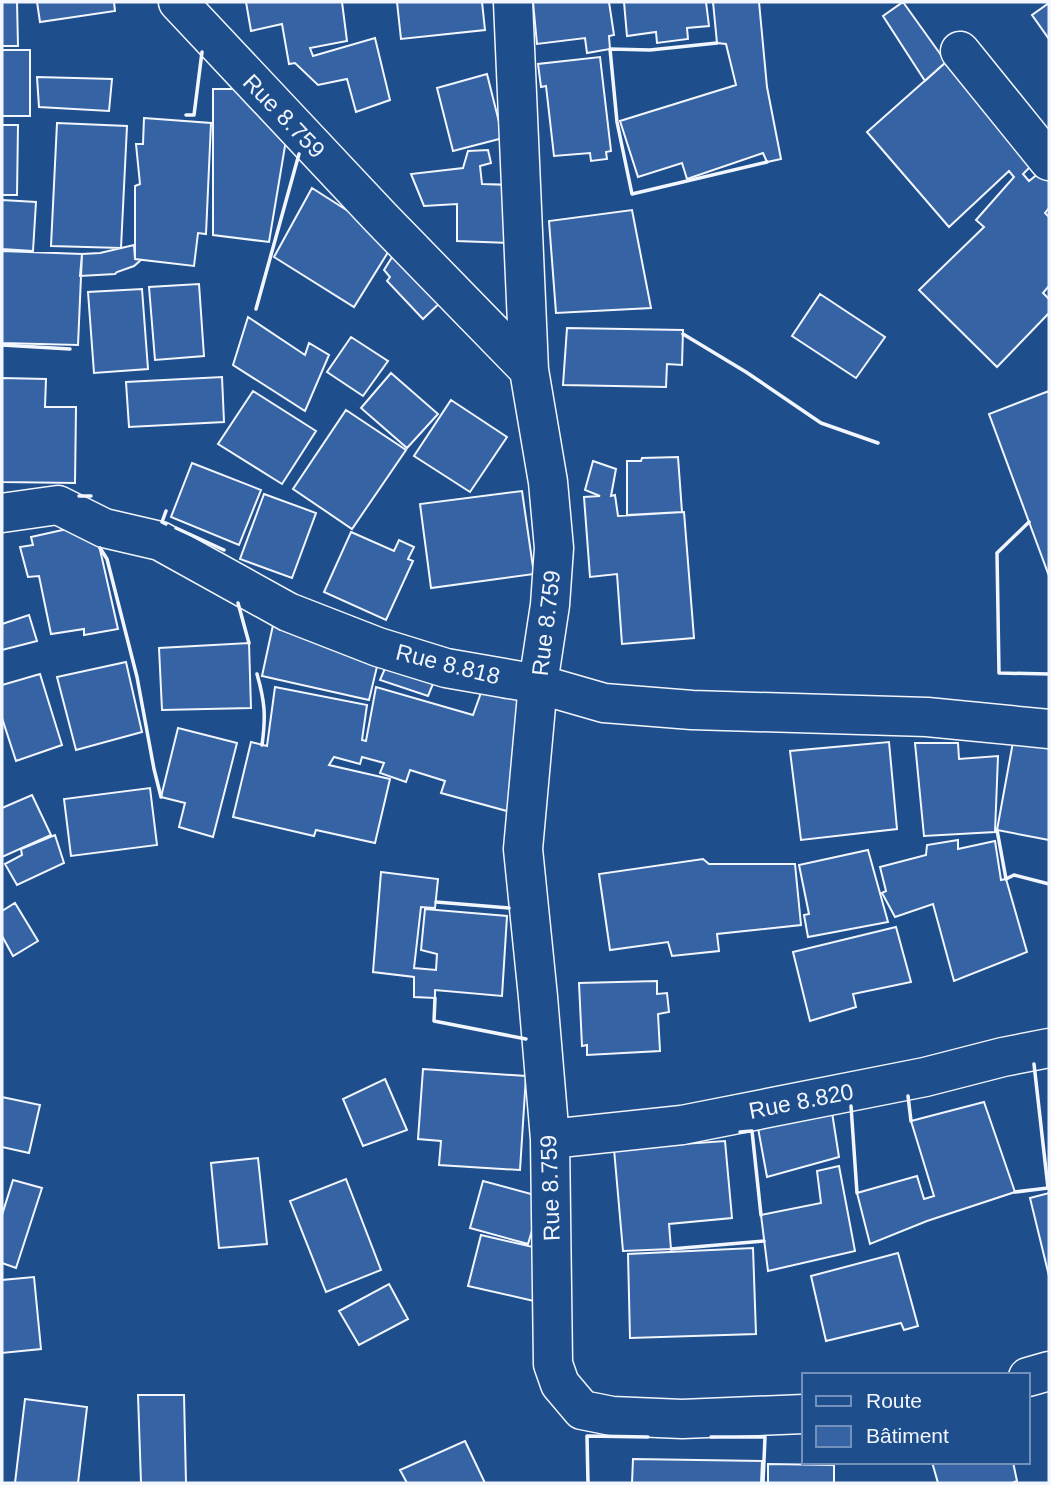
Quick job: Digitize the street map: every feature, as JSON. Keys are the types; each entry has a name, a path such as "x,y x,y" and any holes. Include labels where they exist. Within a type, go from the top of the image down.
{"street":[{"name":"Rue 8.759","path":"178,2 381,218 529,370 548,482 554,548 523,849 550,1139 553,1364 571,1397 612,1416 682,1419 802,1414"},
{"path":"513,2 529,370"},
{"path":"960,51 1049,161"},
{"name":"Rue 8.818","path":"2,513 58,505 104,528 160,541 288,612 378,647 446,668 538,684 604,703 692,710 927,717 1049,729"},
{"name":"Rue 8.820","path":"550,1139 682,1125 925,1077 1049,1048"},
{"path":"1030,1376 1049,1371"}],"building":[{"path":"2,2 17,2 18,46 2,46"},
{"path":"37,2 114,2 115,11 40,22"},
{"path":"246,2 342,2 347,41 310,48 313,56 375,38 390,100 356,112 347,79 318,85 295,63 289,64 282,24 251,31"},
{"path":"397,2 482,2 485,30 401,39"},
{"path":"533,2 609,2 614,35 609,36 610,49 587,53 585,38 537,44"},
{"path":"624,2 706,2 709,26 687,28 688,39 657,43 656,32 627,36"},
{"path":"713,2 759,2 767,87 781,159 767,162 763,153 687,179 682,163 638,177 620,121 736,85 726,44 717,43"},
{"path":"903,2 946,62 925,81 883,16"},
{"path":"1049,3 1049,39 1032,15"},
{"path":"2,50 30,50 30,116 2,116"},
{"path":"600,57 611,151 606,152 607,159 591,161 590,153 554,156 546,86 541,87 538,64"},
{"path":"946,62 1034,163 1023,174 1029,181 1044,169 1049,175 1049,208 1045,213 1049,217 1049,286 1043,293 1049,299 1049,313 997,367 919,290 984,227 976,220 1014,177 1009,171 949,227 867,132"},
{"path":"487,74 503,138 453,151 437,88"},
{"path":"37,77 112,79 109,111 39,107"},
{"path":"213,89 240,89 288,128 269,242 213,235"},
{"path":"144,118 211,123 206,234 198,233 194,266 135,259 135,186 140,184 136,144 143,144"},
{"path":"57,123 127,126 121,248 51,246"},
{"path":"2,125 18,125 17,195 2,195"},
{"path":"488,150 491,163 480,166 482,184 514,185 511,243 457,241 457,204 424,206 411,174 463,168 468,151"},
{"path":"312,188 395,241 354,307 274,257"},
{"path":"2,200 36,202 33,251 2,249"},
{"path":"632,210 651,308 556,313 549,221"},
{"path":"134,245 135,259 141,260 134,266 115,274 80,276 82,254"},
{"path":"399,246 445,298 423,319 387,281 390,277 384,270"},
{"path":"2,251 82,254 78,345 2,343"},
{"path":"199,284 204,356 155,360 149,287"},
{"path":"142,289 148,369 94,373 88,292"},
{"path":"820,294 885,337 856,378 792,336"},
{"path":"248,317 305,355 309,343 329,355 305,411 233,365"},
{"path":"567,328 683,330 682,365 667,364 666,387 563,385"},
{"path":"351,337 388,361 363,396 327,372"},
{"path":"391,373 438,414 407,448 361,408"},
{"path":"222,377 224,422 129,427 126,382"},
{"path":"2,378 46,379 45,407 76,407 75,483 2,482"},
{"path":"253,391 316,431 282,484 218,444"},
{"path":"1049,391 1049,576 989,414"},
{"path":"451,400 507,437 470,492 414,456"},
{"path":"346,410 406,450 352,529 293,489"},
{"path":"678,457 682,512 627,515 627,461"},
{"path":"593,461 616,469 611,496 615,495 618,516 684,512 694,638 622,644 617,574 590,577 584,497 600,496 585,490"},
{"path":"192,463 261,490 239,545 171,517"},
{"path":"522,491 534,574 431,588 420,504"},
{"path":"264,494 316,513 292,578 240,559"},
{"path":"94,523 118,629 84,635 84,629 51,634 39,576 28,577 20,547 33,545 31,537"},
{"path":"351,532 394,551 399,540 414,547 408,559 413,561 386,620 324,592"},
{"path":"29,615 37,641 2,650 2,624"},
{"path":"273,625 380,654 369,700 262,676"},
{"path":"249,643 251,708 162,710 159,648"},
{"path":"390,657 437,674 428,696 380,680"},
{"path":"126,662 142,732 76,750 57,677"},
{"path":"40,674 62,745 16,761 2,718 2,685"},
{"path":"275,687 367,705 362,740 366,741 376,687 473,715 482,690 504,698 505,688 534,697 514,813 441,793 445,781 410,770 406,782 380,773 384,763 362,757 360,764 334,757 329,765 390,779 375,843 316,830 314,836 233,817 251,742 267,746"},
{"path":"178,728 237,743 213,837 179,827 185,803 161,797"},
{"path":"1015,731 1049,737 1049,840 997,830"},
{"path":"889,742 897,829 801,840 790,751"},
{"path":"915,743 958,743 959,759 998,756 995,832 924,836"},
{"path":"150,788 157,845 71,856 64,799"},
{"path":"32,795 51,835 2,857 2,808"},
{"path":"55,835 64,863 17,885 5,864 22,855 21,849"},
{"path":"958,840 958,849 995,841 1001,880 1006,879 1027,952 954,981 933,904 895,917 882,893 886,891 880,867 926,855 927,845"},
{"path":"868,850 888,922 808,937 804,915 809,914 799,865"},
{"path":"703,859 709,864 795,864 801,925 717,934 719,951 672,956 668,942 610,950 599,874"},
{"path":"381,872 438,879 435,908 421,907 414,968 436,970 437,954 421,950 425,909 507,916 502,996 435,990 435,998 414,997 414,977 373,972"},
{"path":"15,903 38,941 13,956 2,936 2,911"},
{"path":"896,927 911,982 853,994 856,1007 810,1021 793,952"},
{"path":"657,981 657,994 667,993 669,1012 658,1014 660,1051 587,1055 587,1045 582,1046 579,983"},
{"path":"423,1069 526,1076 520,1170 439,1165 441,1141 418,1139"},
{"path":"385,1079 407,1130 363,1146 343,1099"},
{"path":"2,1097 40,1105 29,1153 2,1147"},
{"path":"984,1102 1015,1192 927,1221 870,1244 857,1193 917,1176 924,1199 934,1196 911,1121"},
{"path":"831,1106 839,1157 767,1177 758,1128"},
{"path":"725,1141 732,1218 669,1224 671,1249 623,1251 614,1149"},
{"path":"258,1158 267,1244 219,1248 211,1163"},
{"path":"839,1166 855,1251 768,1271 761,1215 821,1203 817,1171"},
{"path":"346,1179 381,1270 326,1292 290,1201"},
{"path":"13,1180 42,1188 16,1268 2,1263 2,1215"},
{"path":"483,1181 542,1197 528,1244 470,1228"},
{"path":"1049,1193 1049,1276 1030,1198"},
{"path":"481,1235 546,1250 534,1301 468,1286"},
{"path":"753,1248 756,1334 630,1338 628,1254"},
{"path":"898,1253 918,1326 904,1330 901,1323 826,1341 811,1276"},
{"path":"34,1277 41,1349 2,1353 2,1280"},
{"path":"389,1284 408,1319 359,1345 339,1311"},
{"path":"138,1395 184,1395 186,1483 141,1483"},
{"path":"25,1399 87,1407 78,1483 15,1483"},
{"path":"465,1441 485,1483 407,1483 400,1470"},
{"path":"633,1459 762,1461 761,1483 632,1483"},
{"path":"768,1464 834,1465 834,1483 768,1483"},
{"path":"933,1464 1013,1464 1017,1481 1012,1483 938,1483"}],"wall":[{"path":"717,43 650,50 610,49 617,122 632,194 767,162"},
{"path":"186,115 194,115 202,52"},
{"path":"256,309 299,154"},
{"path":"683,334 746,372 821,423 878,443"},
{"path":"2,345 70,349"},
{"path":"79,496 91,496"},
{"path":"166,511 162,522 166,524"},
{"path":"1029,522 997,553 999,673 1049,674"},
{"path":"176,528 224,550"},
{"path":"100,548 107,559 137,677 161,797"},
{"path":"238,603 249,643"},
{"path":"257,674 264,709 262,745"},
{"path":"997,830 1006,879 1014,875 1049,884"},
{"path":"436,902 509,908"},
{"path":"435,998 434,1021 526,1039"},
{"path":"1015,1192 1048,1188 1034,1064"},
{"path":"908,1096 911,1121"},
{"path":"851,1106 857,1193"},
{"path":"740,1132 752,1131 761,1215"},
{"path":"671,1249 764,1241"},
{"path":"588,1483 587,1436 648,1437"},
{"path":"711,1437 765,1437 763,1483"}]}
